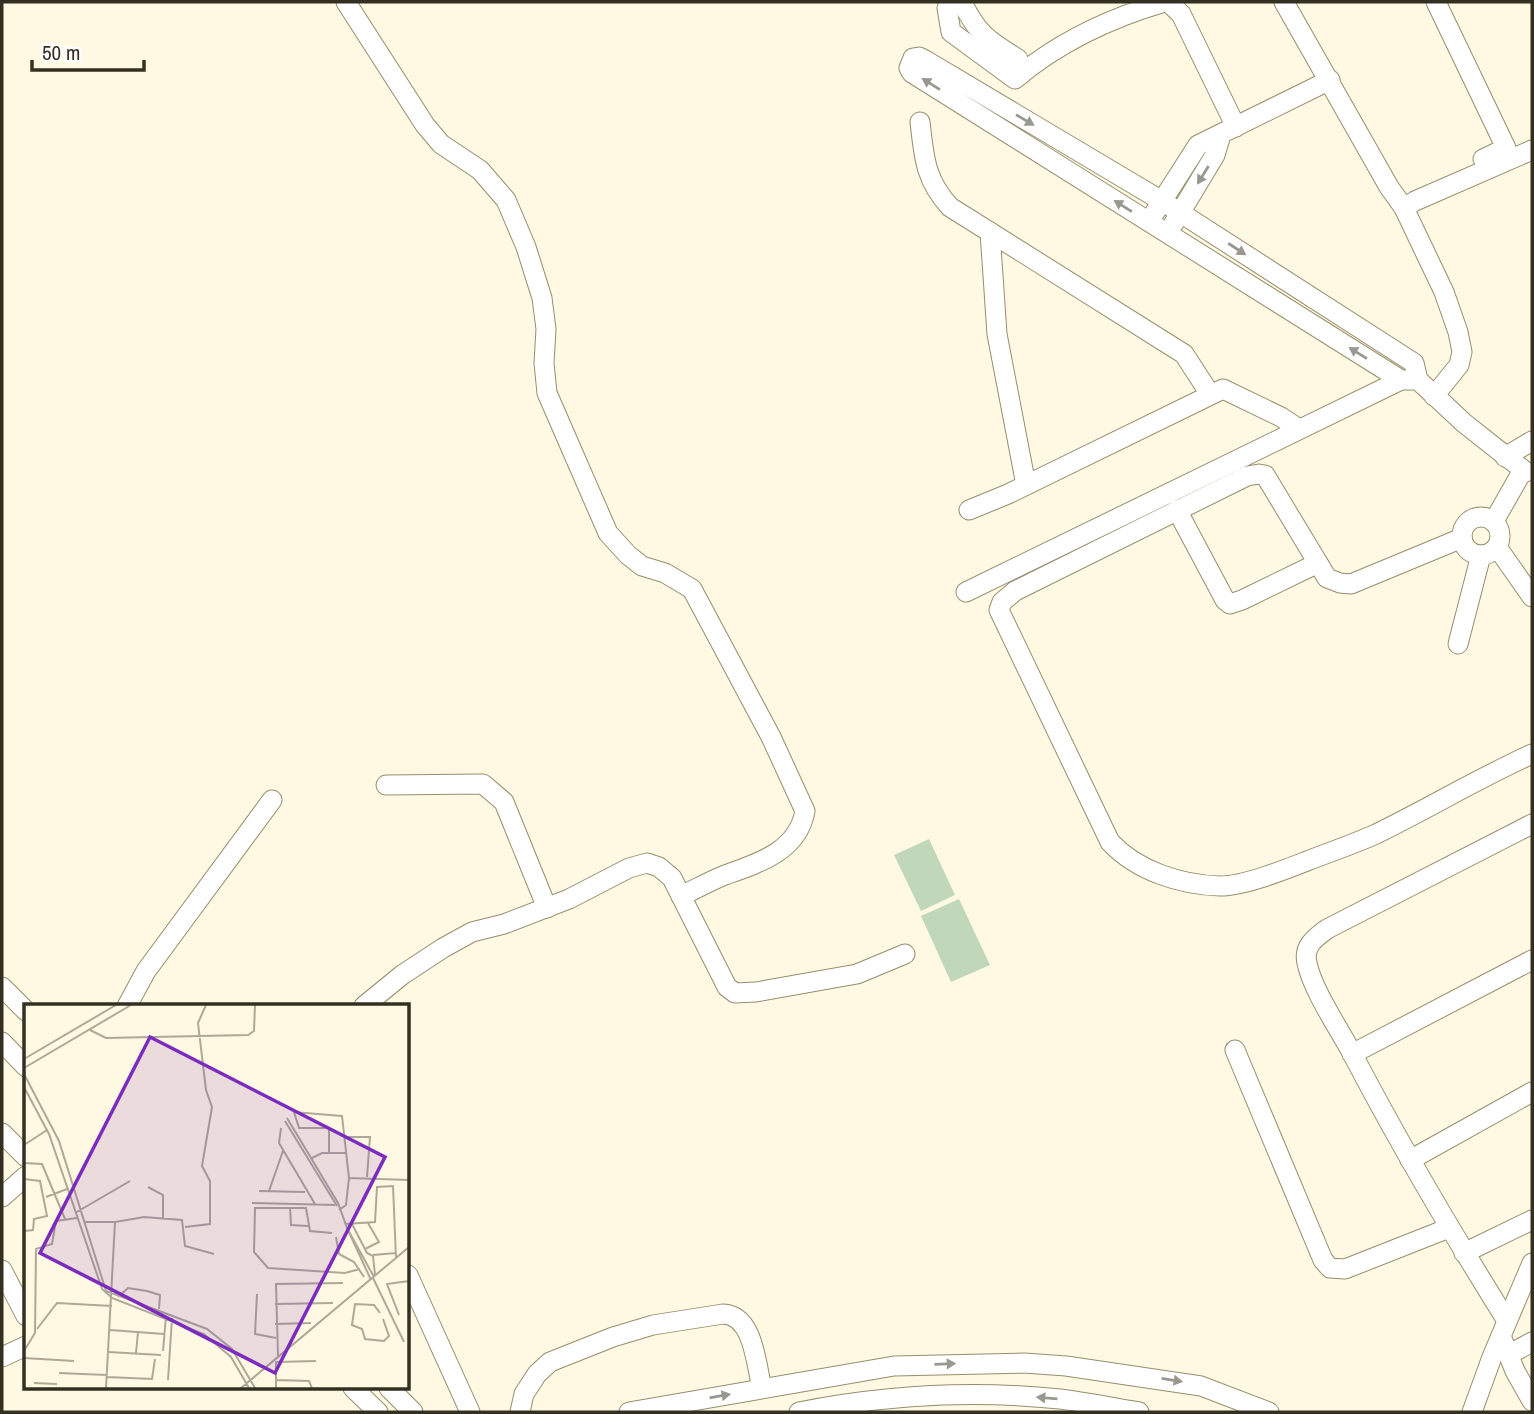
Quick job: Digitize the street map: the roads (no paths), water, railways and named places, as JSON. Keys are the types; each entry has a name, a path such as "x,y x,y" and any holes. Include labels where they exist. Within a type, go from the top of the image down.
{"street":[{"path":"346,2 425,125 441,144 480,170 506,200 526,247 542,298 546,329 544,363 547,394 608,533 642,566 665,573 692,589 771,737 805,811 803,823 796,836 783,848 757,864 723,876 681,896"},
{"path":"1018,59 983,36 961,2 947,8 951,32 1015,79 1042,56 1102,23 1166,2 1181,14 1229,131"},
{"path":"1284,2 1400,203 1444,292 1462,352 1458,365 1434,396"},
{"path":"1400,203 1506,148 1436,2"},
{"path":"966,592 1298,429 1409,380 1414,363 1180,212 919,57 913,58 909,68 912,73 1149,222 1409,380 1434,396 1528,474 1494,521"},
{"path":"1149,222 1198,145 1330,80"},
{"path":"920,122 924,163 937,193 950,206 1184,354 1210,394"},
{"path":"1168,233 1229,131"},
{"path":"1400,203 1415,201 1532,150"},
{"path":"990,232 997,334 1026,485"},
{"path":"969,510 1223,389 1281,417 1298,429"},
{"path":"1505,457 1532,441"},
{"path":"1462,538 1350,584 1340,583 1327,578 1265,475 1259,474 1247,476 1015,591 1002,602 999,610 1110,842 1121,854 1143,868 1190,883 1223,886 1264,876 1374,835 1532,754"},
{"path":"1177,510 1225,600 1230,604 1318,563"},
{"path":"1458,644 1489,551 1500,538 1494,521 1486,517 1476,517 1468,521 1463,529 1465,547 1472,553 1489,551"},
{"path":"1489,551 1532,597"},
{"path":"386,785 483,784 504,802 547,908"},
{"path":"128,1004 146,971 272,800"},
{"path":"1532,824 1327,929 1306,949 1307,963 1318,990 1504,1328 1515,1371 1532,1401"},
{"path":"366,1004 402,975 472,932 504,924 569,900 629,868 647,863 659,867 672,878 727,987 735,993 756,992 857,974 905,954"},
{"path":"1352,1054 1532,960"},
{"path":"2,986 24,1009"},
{"path":"2,1042 24,1065"},
{"path":"1235,1050 1323,1260 1330,1268 1345,1269 1449,1228"},
{"path":"1410,1160 1532,1092"},
{"path":"2,1133 24,1155"},
{"path":"2,1197 24,1177"},
{"path":"1464,1253 1532,1220"},
{"path":"1472,1412 1532,1263"},
{"path":"2,1270 24,1312"},
{"path":"410,1279 470,1412"},
{"path":"520,1412 524,1394 537,1374 550,1362 613,1337 653,1325 723,1314 733,1314 744,1323 762,1388"},
{"path":"1510,1354 1532,1342"},
{"path":"2,1357 24,1347"},
{"path":"629,1412 894,1366 1024,1363 1066,1366 1201,1385 1269,1412"},
{"path":"355,1390 378,1412"},
{"path":"391,1390 413,1412"},
{"path":"813,1411 858,1408 947,1394 1062,1399 1139,1412"}]}
